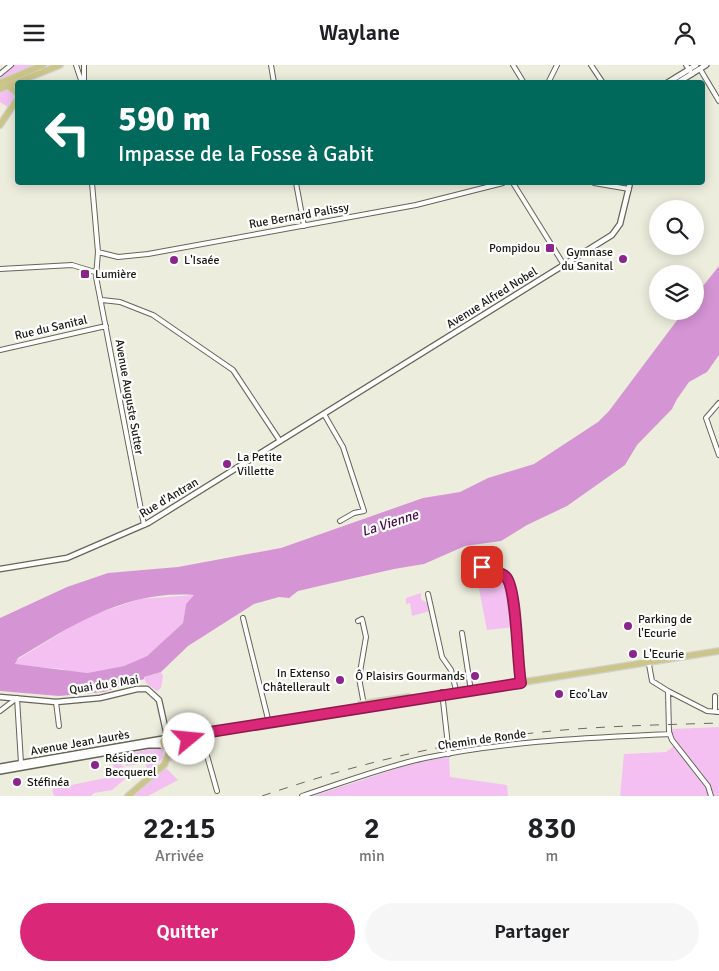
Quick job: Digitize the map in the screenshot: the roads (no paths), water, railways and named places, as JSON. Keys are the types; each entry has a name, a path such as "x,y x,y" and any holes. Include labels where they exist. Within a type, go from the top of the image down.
{"main road":[{"path":"22,80 60,65"},
{"path":"30,80 40,66"},
{"path":"0,83 40,66"},
{"path":"0,89 15,83"},
{"path":"8,86 15,92"},
{"path":"0,125 15,102"},
{"path":"200,732 719,649"},
{"path":"442,693 470,689"},
{"path":"128,796 164,765 168,743 200,732 268,719 364,706"},
{"name":"Avenue Jean Jaurès","path":"0,769 21,763 168,743"},
{"name":"Avenue Jean Jaurès","path":"0,769 168,743"}],"street":[{"path":"0,74 11,65"},
{"path":"76,65 82,80"},
{"path":"83,80 84,65"},
{"path":"271,65 274,80"},
{"path":"513,65 522,80"},
{"path":"550,80 558,65"},
{"path":"592,65 600,80"},
{"path":"672,80 689,69 706,65"},
{"path":"698,67 719,101"},
{"path":"680,80 689,69"},
{"path":"0,269 72,265 95,272 98,252 92,185"},
{"path":"296,185 304,226"},
{"name":"Rue Bernard Palissy","path":"98,252 118,257 129,257 429,202 495,185"},
{"path":"514,185 564,265"},
{"path":"606,185 629,189"},
{"name":"Avenue Alfred Nobel","path":"334,408 616,231 630,185"},
{"name":"Avenue Auguste Sutter","path":"95,272 102,300 138,503 144,525"},
{"path":"102,300 120,302 153,315 233,370 280,441"},
{"name":"Rue du Sanital","path":"0,350 106,326"},
{"path":"719,403 706,418 719,455"},
{"name":"Rue d'Antran","path":"0,569 67,558 144,525 334,408"},
{"path":"324,414 343,447 364,511 354,513 340,521"},
{"path":"482,567 484,573 500,573 509,581 516,619 517,660 521,681"},
{"path":"428,594 442,657 451,670 456,690"},
{"path":"243,618 268,719"},
{"path":"358,621 362,619 366,635 359,675 364,706"},
{"path":"462,633 470,689"},
{"path":"647,661 652,681 668,691 707,711 717,712 715,696"},
{"name":"Quai du 8 Mai","path":"0,697 56,702 100,698 137,689 150,691 159,700 168,743"},
{"path":"668,691 670,734 680,753 708,786 711,796"},
{"path":"442,693 449,754"},
{"path":"0,711 17,698"},
{"path":"17,698 21,763"},
{"path":"56,702 59,726"},
{"path":"200,732 217,791"},
{"name":"Chemin de Ronde","path":"302,796 409,762 449,754 539,742 670,734"}],"water":[{"name":"La Vienne","path":"719,266 719,355 707,372 689,382 672,409 637,445 625,465 567,506 527,525 501,541 465,546 424,564 298,591 289,598 279,597 254,604 188,646 161,672 144,677 144,679 104,692 59,696 0,691 0,618 67,587 108,573 178,567 281,548 423,498 460,492 488,478 534,464 598,422 609,411 677,320 704,320 704,285","holes":["169,595 194,595 186,604 183,623 147,656 124,666 87,673 15,664 18,658 80,622 101,612 146,598"]}],"railway":[{"path":"262,796 328,775 396,757 498,737 626,726 719,723"}],"place":[{"name":"Pompidou","path":"550,248"},
{"name":"Gymnase du Sanital","path":"623,259"},
{"name":"L'Isaée","path":"174,260"},
{"name":"Lumière","path":"85,274"},
{"name":"La Petite Villette","path":"227,464"},
{"name":"Parking de l'Ecurie","path":"628,626"},
{"name":"L'Ecurie","path":"633,654"},
{"name":"Ô Plaisirs Gourmands","path":"475,676"},
{"name":"In Extenso Châtellerault","path":"340,680"},
{"name":"Eco'Lav","path":"559,694"},
{"name":"Résidence Becquerel","path":"95,765"},
{"name":"Stéfinéa","path":"17,782"}]}
